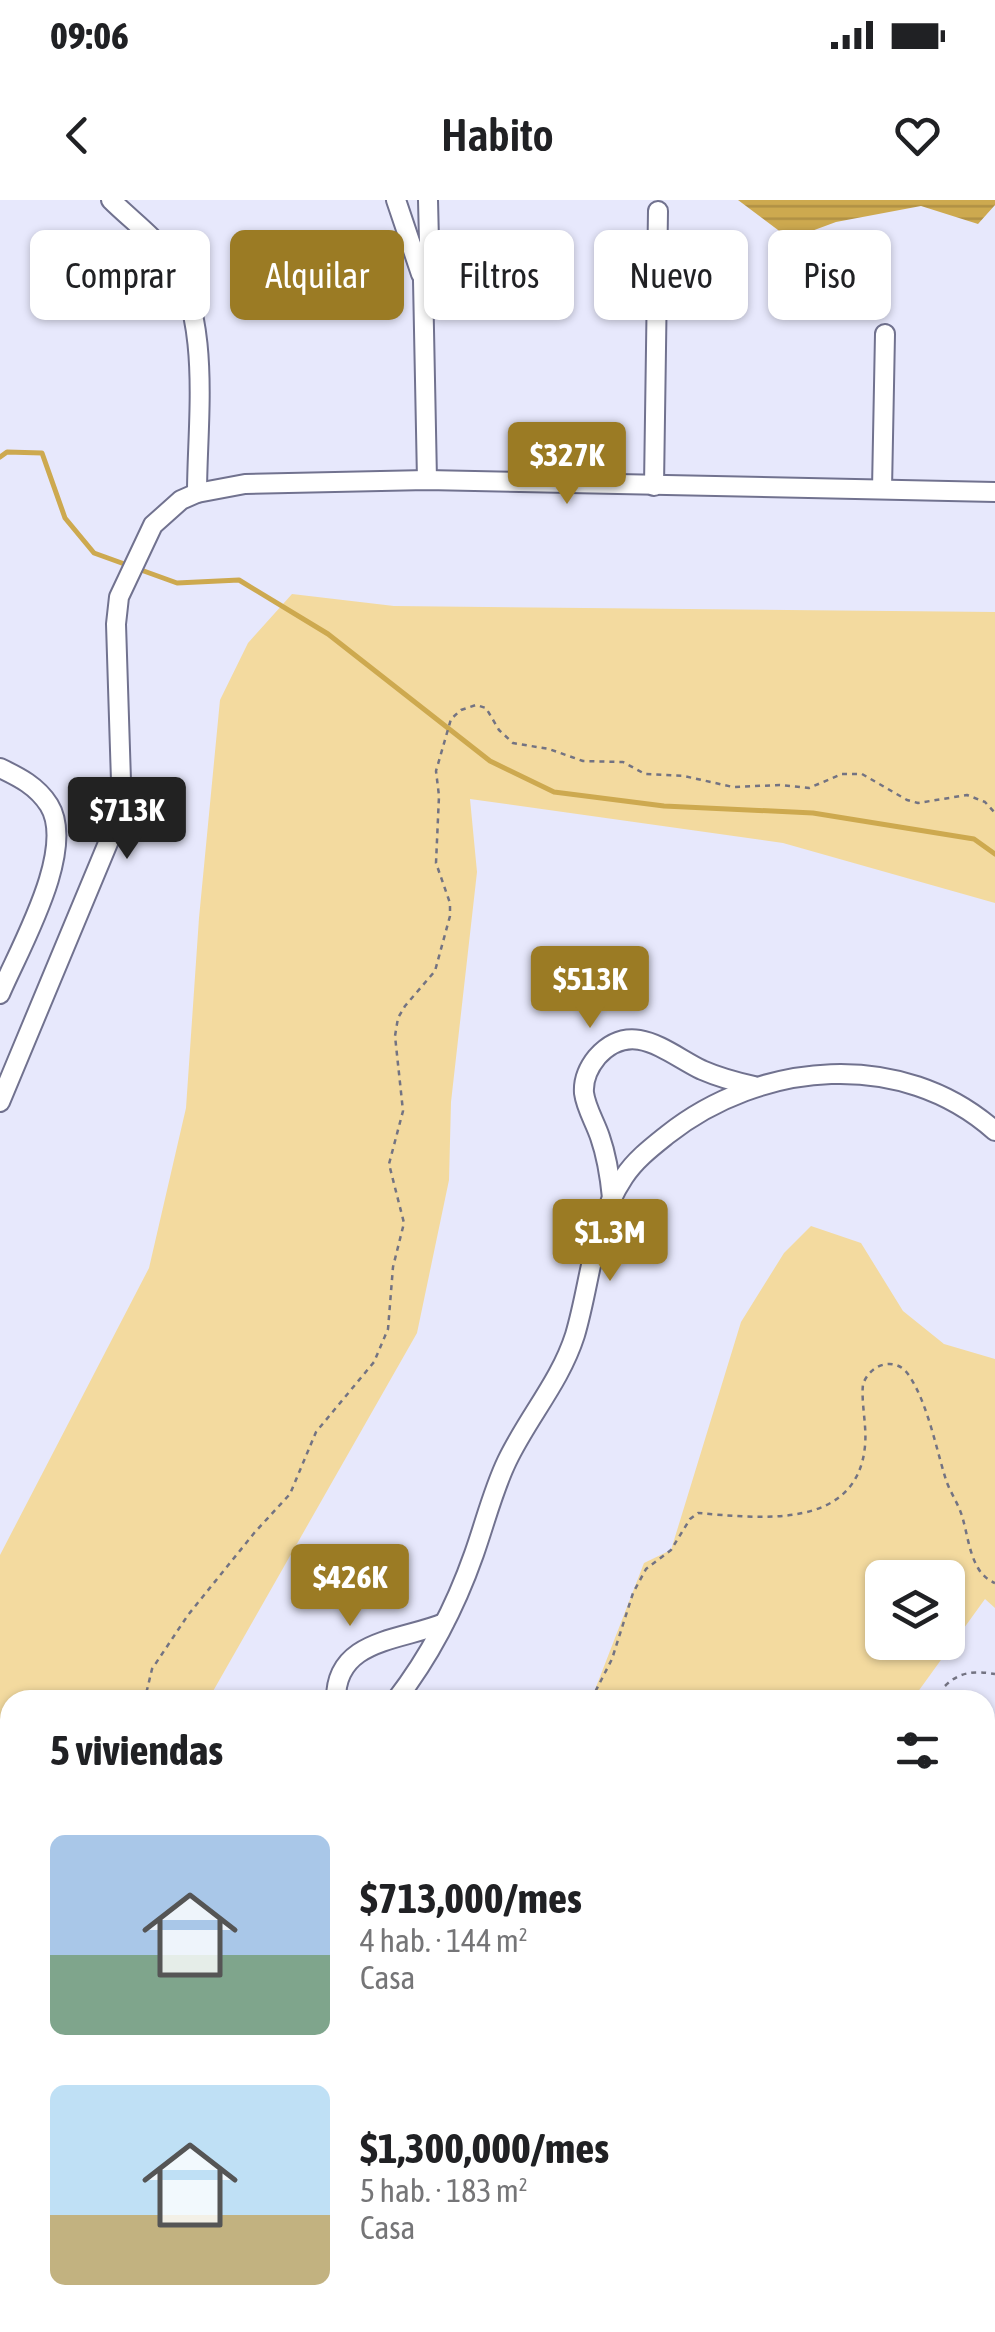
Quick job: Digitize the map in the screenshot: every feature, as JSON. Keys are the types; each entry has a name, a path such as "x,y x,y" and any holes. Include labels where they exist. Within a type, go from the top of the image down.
{"street":[{"path":"111,200 166,253 193,314 198,342 197,494"},
{"path":"396,200 423,280"},
{"path":"427,480 423,280 429,240 428,200"},
{"path":"654,486 658,211"},
{"path":"882,490 885,334"},
{"path":"0,1102 113,832 122,781 116,609 140,548 165,512 197,494 244,484 427,480 995,492"},
{"path":"0,768 25,780 48,804 58,847 50,877 0,994"},
{"path":"612,1198 606,1158 584,1088 586,1074 608,1046 636,1040 649,1042 701,1069 754,1086"},
{"path":"402,1690 462,1588 508,1459 566,1360 592,1254 612,1198 626,1174 647,1151 706,1107 754,1086 830,1072 869,1075 912,1086 956,1104 995,1131"},
{"path":"336,1690 336,1679 343,1667 361,1650 444,1623"}],"path":[{"path":"147,1690 152,1669 188,1615 254,1532 290,1494 316,1432 374,1362 388,1329 393,1267 404,1223 389,1164 403,1110 394,1036 405,1006 435,970 450,916 450,903 436,862 436,771 451,719 476,705 486,708 513,743 549,749 583,761 623,762 645,774 684,776 733,786 780,784 808,788 842,774 862,774 906,800 918,803 967,795 985,802 995,814"},
{"path":"596,1690 612,1660 633,1594 646,1569 671,1550 690,1519 698,1513 798,1514 837,1500 852,1488 864,1448 862,1384 866,1374 878,1365 903,1367 912,1379 939,1448 946,1481 961,1511 977,1568 995,1584"},
{"path":"945,1686 955,1676 976,1671 995,1674"}],"shaded area":[{"path":"738,200 995,200 978,224 921,206 836,222 814,230 778,230"},
{"path":"292,594 394,606 995,612 995,903 783,843 470,799 477,872 451,1102 449,1180 417,1333 214,1690 0,1690 0,1555 149,1268 186,1108 220,700 248,643"},
{"path":"811,1226 861,1243 903,1311 944,1344 995,1359 995,1608 985,1599 965,1627 965,1560 865,1560 865,1660 941,1660 919,1690 595,1690 644,1563 671,1550 741,1322 784,1253"}],"waterway":[{"path":"0,457 7,452 42,453 65,518 94,553 177,583 239,580 328,634 490,761 554,792 664,806 813,813 974,839 995,854"}]}
